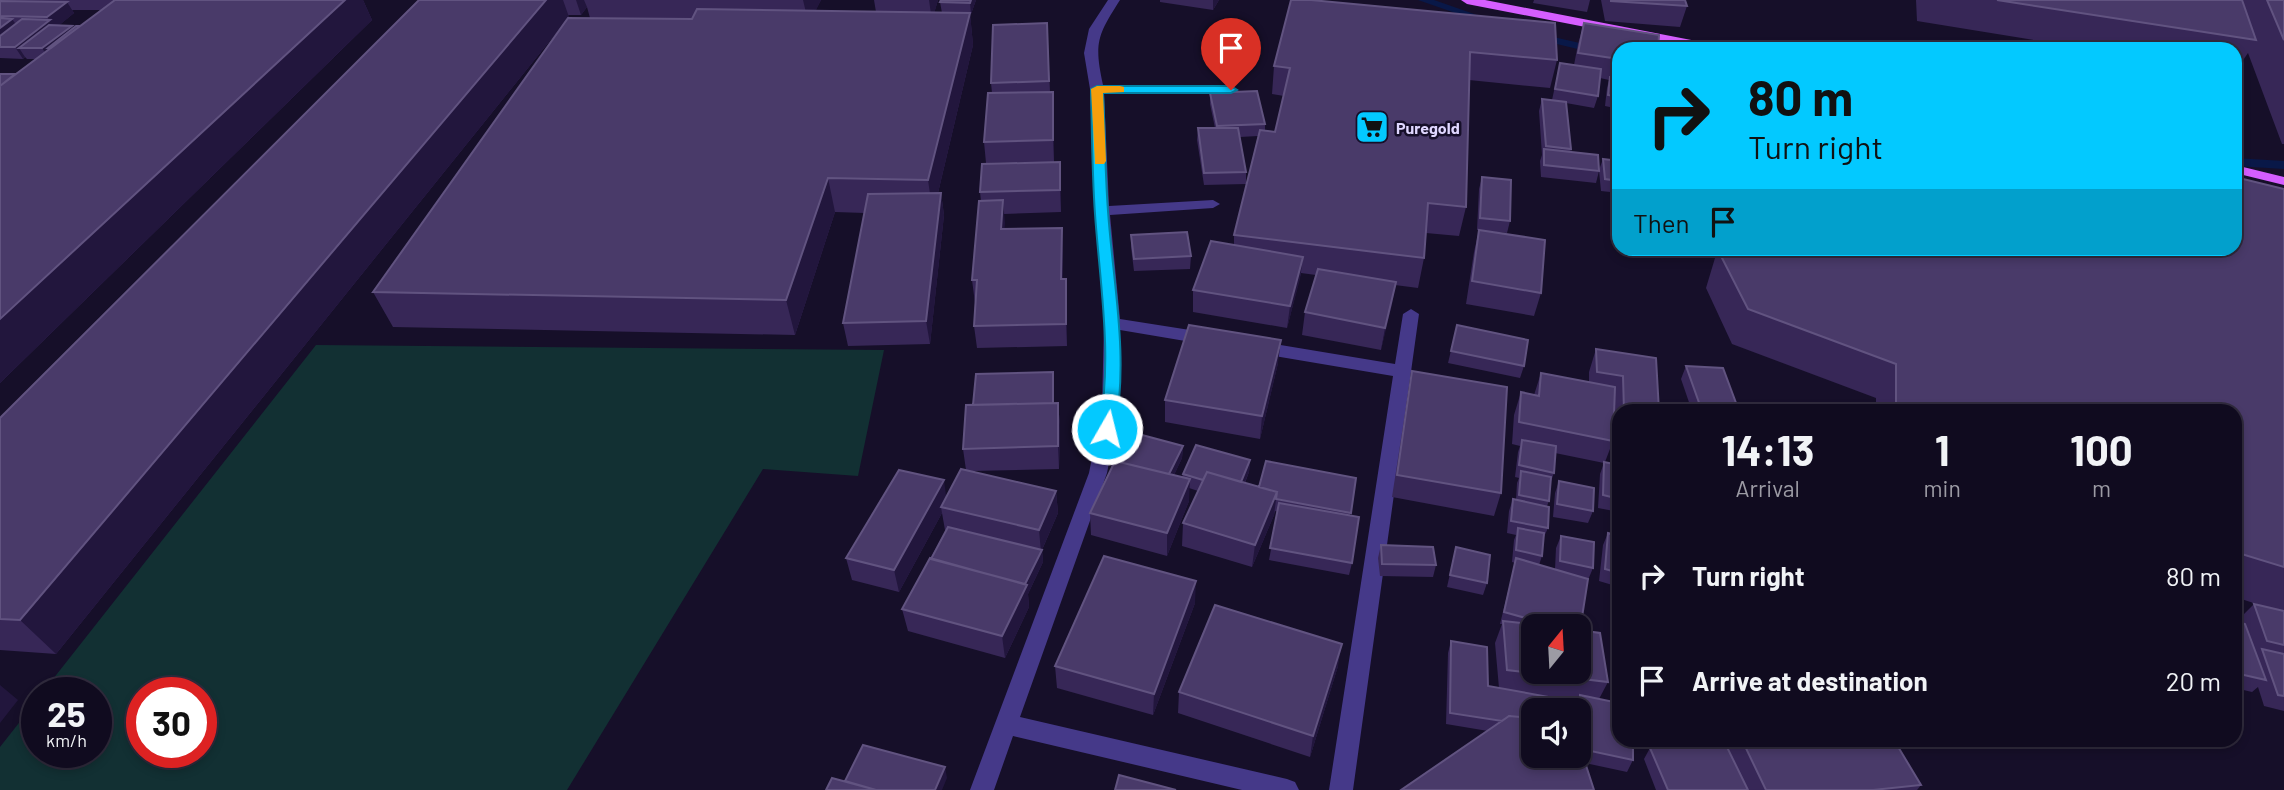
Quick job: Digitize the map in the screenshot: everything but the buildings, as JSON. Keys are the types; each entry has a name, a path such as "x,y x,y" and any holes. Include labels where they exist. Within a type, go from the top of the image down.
{"main road":[{"path":"1467,0 1681,42"},
{"path":"2242,171 2284,181"}],"street":[{"path":"982,790 1098,473 1111,407 1112,323 1101,211 1097,89 1090,52 1095,29 1114,0"},
{"path":"1097,89 1231,90"},
{"path":"1101,211 1213,204"},
{"path":"1341,790 1411,314"},
{"path":"1112,323 1402,370"},
{"path":"1006,724 1287,790"}],"green space":[{"path":"316,345 884,350 858,476 763,469 567,790 0,790 0,747 21,720 21,768 112,768 112,677 55,677"}],"waterway":[{"path":"1423,0 1491,22"},
{"path":"1536,36 1612,54"},
{"path":"2242,162 2284,165"}],"slow traffic":[{"path":"1100,161 1097,89 1120,89"}],"place":[{"name":"Puregold","path":"1372,127"}],"route":[{"path":"1107,429 1111,407 1112,323 1101,211 1097,89 1231,90"}]}
